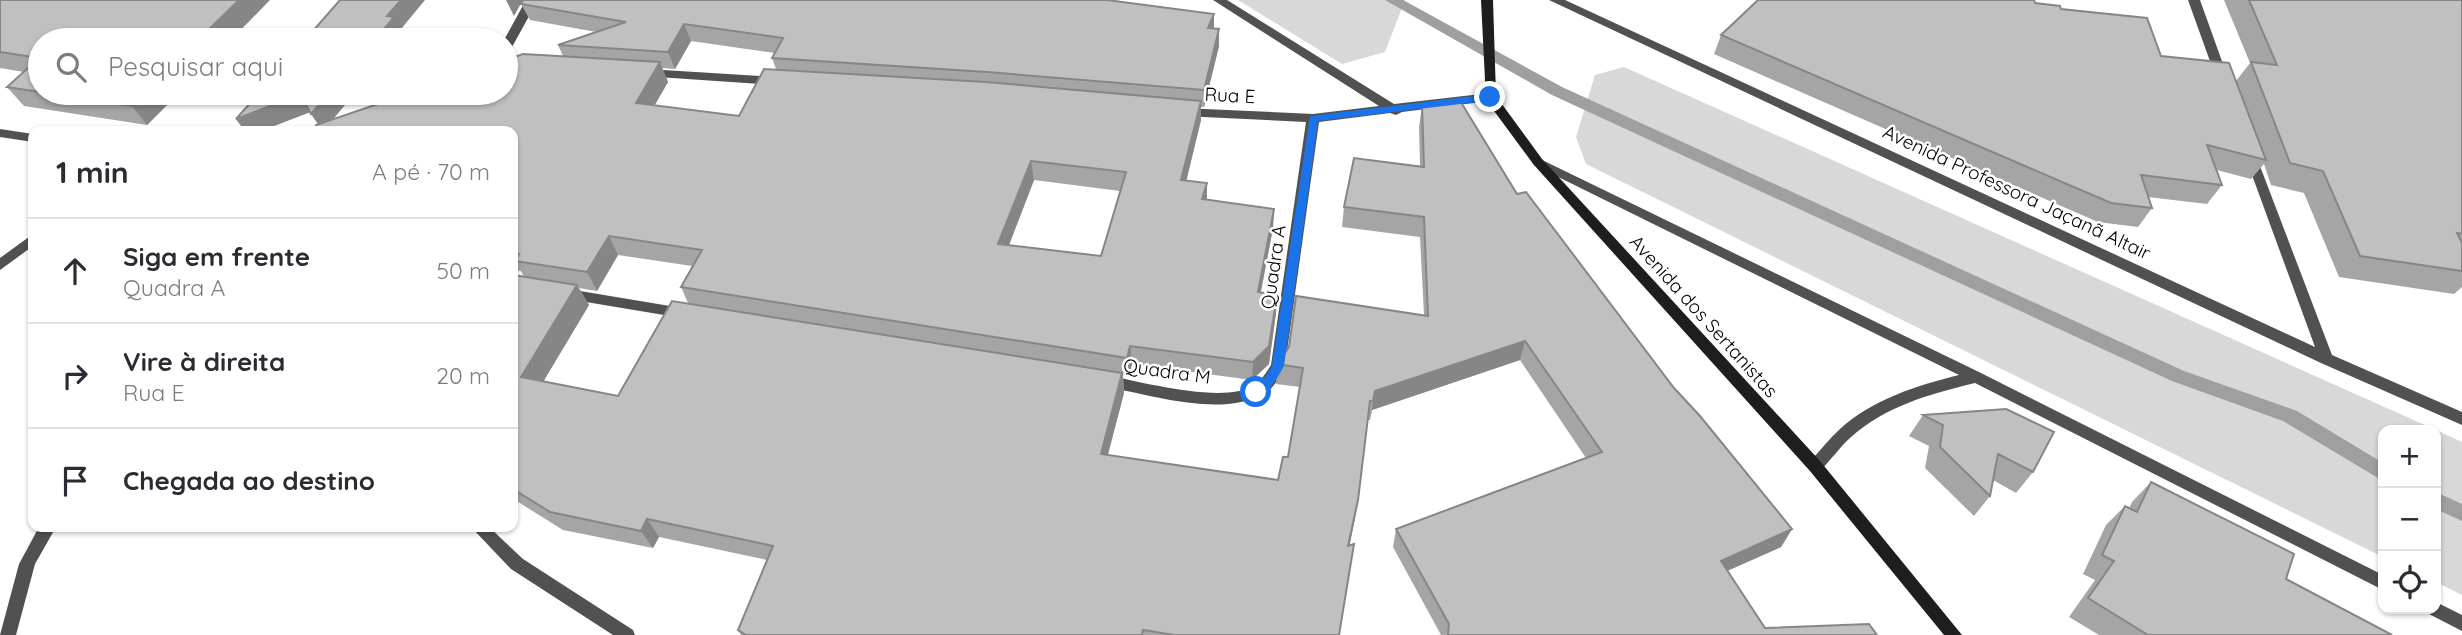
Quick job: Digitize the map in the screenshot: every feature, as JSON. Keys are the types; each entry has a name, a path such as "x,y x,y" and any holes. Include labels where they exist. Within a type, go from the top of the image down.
{"main road":[{"path":"1487,0 1490,97"},
{"name":"Avenida dos Sertanistas","path":"1490,97 1538,162 1815,467 1954,635"}],"street":[{"path":"517,28 532,0"},
{"path":"1220,0 1396,111"},
{"name":"Avenida Professora Jaçanã Altair","path":"1555,0 2326,359 2462,419"},
{"path":"2194,0 2227,90"},
{"path":"631,72 784,82"},
{"name":"Rua E","path":"1167,110 1313,118 1396,111 1490,97"},
{"name":"Quadra A","path":"1236,398 1262,387 1278,366 1313,118"},
{"path":"0,133 28,137"},
{"path":"2246,141 2326,359"},
{"path":"1538,162 1976,377 2378,580"},
{"path":"0,265 28,243"},
{"path":"553,292 702,316"},
{"path":"1815,467 1849,430 1887,405 1922,390 1976,377"},
{"name":"Quadra M","path":"1096,379 1204,397 1236,398"},
{"path":"8,635 31,556 44,532"},
{"path":"484,532 517,564 627,635"},
{"path":"2441,612 2462,623"}],"shaded area":[{"path":"1238,0 1405,0 1385,52 1342,64"},
{"path":"1624,67 2425,425 2378,425 2378,555 1586,164 1576,137 1595,75"},
{"path":"2441,432 2462,442 2462,595 2441,584"}],"building":[{"path":"0,0 239,0 210,28 28,28 28,56 0,52"},
{"path":"340,0 401,0 387,16 394,17 385,28 316,28"},
{"path":"523,0 1107,0 1214,14 1208,28 1219,29 1204,90 772,58 783,38 684,24 668,52 558,45 626,22 521,4"},
{"path":"1758,0 2034,0 2035,3 2060,6 2061,9 2147,18 2161,56 2229,63 2266,160 2207,145 2222,185 2141,175 2152,208 2111,203 1721,35"},
{"path":"2249,0 2462,0 2462,234 2457,233 2462,243 2462,271 2360,256 2323,171 2290,163 2251,62 2277,65"},
{"path":"523,54 660,62 636,103 739,116 764,69 986,82 1201,101 1181,180 1207,183 1202,199 1274,209 1258,292 1277,295 1269,346 1253,362 1130,346 1127,358 681,287 702,250 609,236 587,272 518,261 518,126 316,125 375,105 518,105 518,56","holes":["1031,161 1126,172 1101,256 998,244"]},
{"path":"28,68 28,90 7,87"},
{"path":"1459,99 1517,194 1526,192 1674,388 1792,529 1721,561 1765,628 1869,624 1877,635 1448,635 1449,624 1396,529 1602,452 1525,341 1375,391 1373,401 1370,401 1358,500 1348,546 1354,544 1339,635 1174,635 1143,630 1142,635 746,635 738,630 773,546 647,519 641,531 550,512 518,492 518,276 577,285 521,377 618,396 672,301 1122,373 1101,454 1278,480 1283,457 1288,457 1303,368 1277,364 1289,347 1296,296 1428,316 1424,217 1344,207 1354,158 1424,167 1422,106"},
{"path":"248,105 272,105 236,119"},
{"path":"306,105 319,105 311,114"},
{"path":"2006,409 2054,432 2033,472 1998,454 1990,496 1940,447 1943,425 1923,415"},
{"path":"2151,482 2294,554 2286,579 2392,635 2148,635 2088,598 2114,561 2102,555 2125,506 2137,512"}],"waterway":[{"path":"1392,0 1557,91 2178,376 2290,416 2378,470"},
{"path":"2441,502 2462,513"}],"route":[{"path":"1256,392 1268,383 1278,366 1313,118 1396,111 1490,97"}]}
